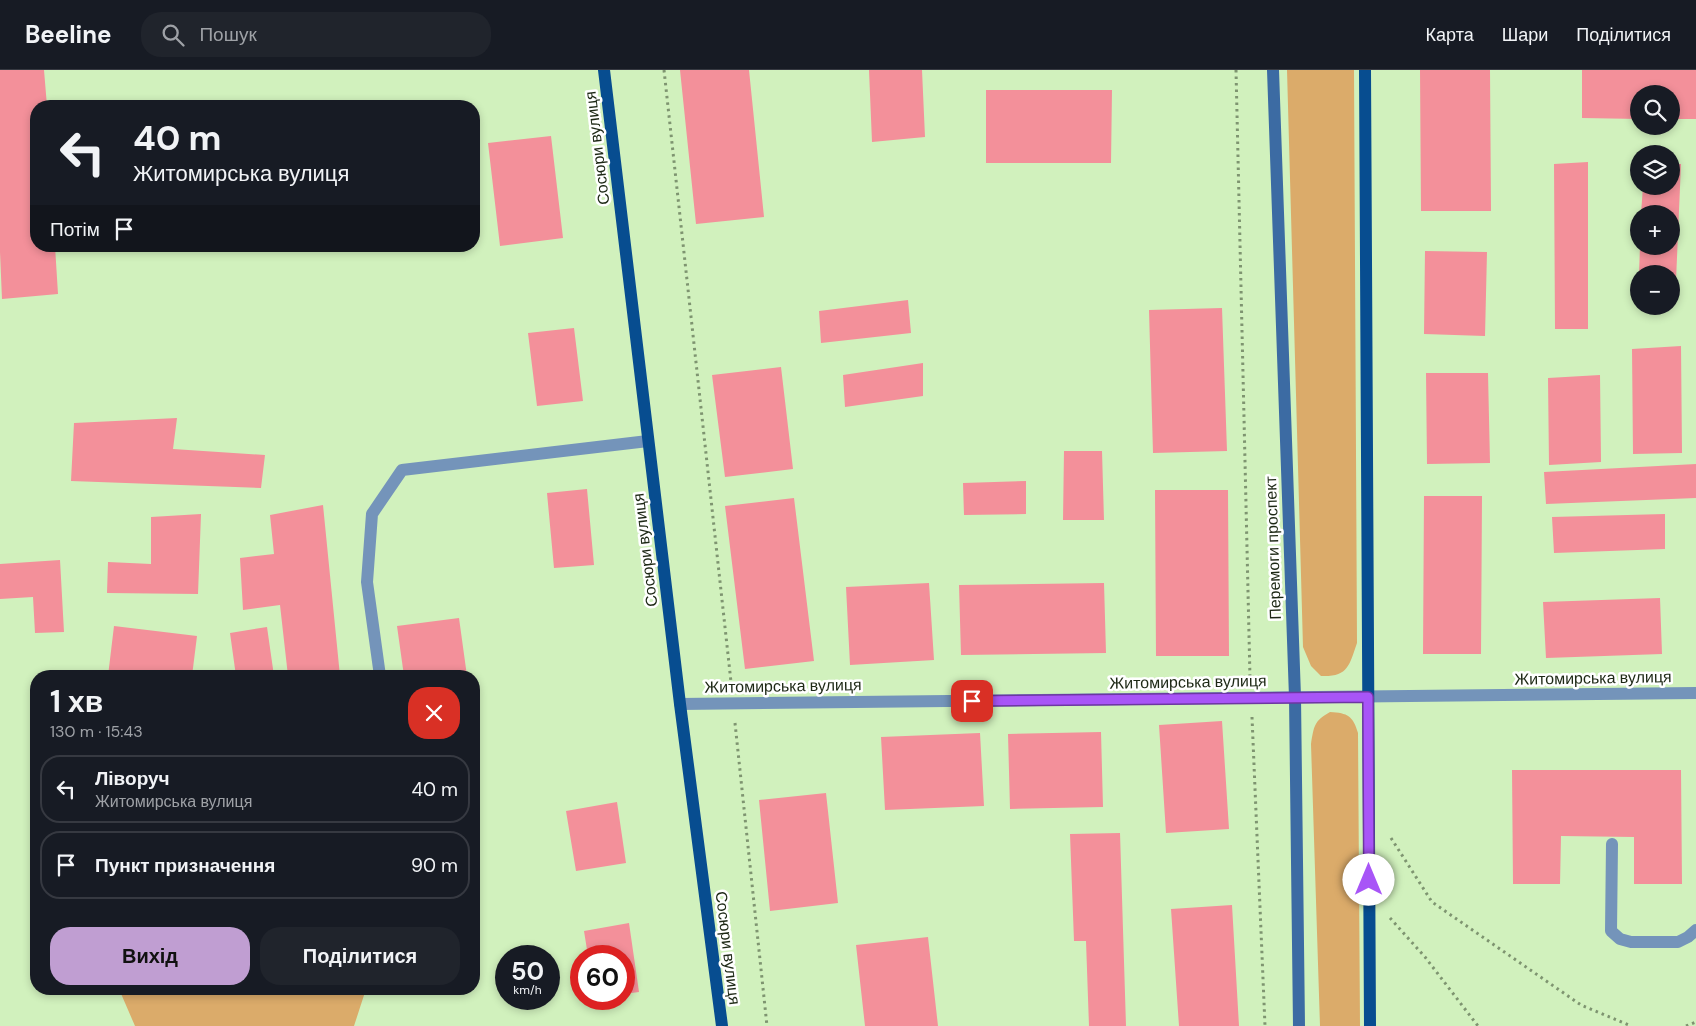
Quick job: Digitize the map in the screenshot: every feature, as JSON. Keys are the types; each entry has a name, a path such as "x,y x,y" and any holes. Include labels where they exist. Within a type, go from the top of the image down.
{"main road":[{"name":"Сосюри вулиця","path":"604,70 680,704 722,1026"},
{"path":"1365,70 1370,1026"}],"street":[{"name":"Перемоги проспект","path":"1273,70 1295,697 1299,1026"},
{"path":"379,670 367,582 372,514 402,470 648,441"},
{"name":"Житомирська вулиця","path":"680,704 1696,693"},
{"path":"1612,844 1611,931 1620,940 1631,942 1678,942 1696,930"}],"path":[{"path":"664,70 767,1026"},
{"path":"1236,70 1251,698 1266,1026"},
{"path":"1369,802 1432,902 1581,1005 1631,1026"},
{"path":"1369,902 1390,917 1425,957 1478,1026"},
{"path":"1686,1026 1696,1022"}],"shaded area":[{"path":"1287,70 1354,70 1357,643 1346,669 1330,676 1321,676 1311,666 1303,647"},
{"path":"1330,712 1349,716 1358,733 1360,1026 1320,1026 1311,744 1318,721"},
{"path":"122,995 364,995 354,1026 135,1026"}],"building":[{"path":"0,70 44,70 46,100 30,100 30,252 55,252 58,294 2,299 0,252"},
{"path":"680,70 749,70 764,217 696,224"},
{"path":"869,70 922,70 925,137 872,142"},
{"path":"1420,70 1490,70 1491,211 1421,211"},
{"path":"1582,70 1696,70 1696,119 1680,119 1680,85 1630,85 1630,119 1582,118"},
{"path":"986,90 1112,90 1111,163 986,163"},
{"path":"551,136 563,238 500,246 488,143"},
{"path":"1588,162 1588,329 1555,329 1554,164"},
{"path":"1642,195 1680,195 1679,205 1642,205"},
{"path":"1425,251 1487,252 1485,336 1424,334"},
{"path":"1640,255 1677,255 1677,265 1639,265"},
{"path":"908,300 911,333 821,343 819,311"},
{"path":"1222,308 1227,451 1153,453 1149,310"},
{"path":"574,328 583,401 537,406 528,333"},
{"path":"1681,346 1682,453 1633,454 1632,349"},
{"path":"923,363 923,396 845,407 843,375"},
{"path":"781,367 793,469 725,477 712,375"},
{"path":"1426,373 1488,373 1490,463 1427,464"},
{"path":"1600,375 1601,462 1549,465 1548,378"},
{"path":"177,418 173,449 265,455 261,488 71,481 74,423"},
{"path":"1064,451 1102,451 1104,520 1063,520"},
{"path":"1696,464 1696,498 1546,504 1544,472"},
{"path":"1026,481 1026,514 964,515 963,483"},
{"path":"587,489 594,565 554,568 547,493"},
{"path":"1155,490 1228,490 1229,656 1156,656"},
{"path":"1424,496 1482,496 1481,654 1423,654"},
{"path":"794,498 814,661 745,669 725,506"},
{"path":"323,505 339,670 287,670 280,605 243,610 240,558 274,554 270,515"},
{"path":"201,514 198,594 107,593 108,562 151,564 151,517"},
{"path":"1665,514 1665,549 1554,553 1552,517"},
{"path":"60,560 64,632 35,633 33,597 0,599 0,564"},
{"path":"929,583 934,660 850,665 846,587"},
{"path":"1104,583 1106,653 961,655 959,585"},
{"path":"1660,598 1662,654 1546,658 1543,602"},
{"path":"459,618 466,670 403,670 397,626"},
{"path":"114,626 197,636 193,670 109,670"},
{"path":"267,627 273,670 235,670 230,633"},
{"path":"1222,721 1229,829 1166,833 1159,725"},
{"path":"1101,732 1103,807 1010,809 1008,734"},
{"path":"980,733 984,806 885,810 881,737"},
{"path":"1512,770 1681,770 1682,884 1634,884 1634,837 1561,836 1560,884 1513,884"},
{"path":"826,793 838,903 770,911 759,800"},
{"path":"617,802 626,863 576,871 566,811"},
{"path":"1120,833 1126,1026 1089,1026 1086,941 1074,941 1070,834"},
{"path":"1232,905 1239,1026 1179,1026 1171,909"},
{"path":"629,923 632,945 586,945 584,931"},
{"path":"928,937 938,1026 865,1026 856,945"},
{"path":"635,964 639,992 635,993"}],"route":[{"path":"972,701 1368,697 1369,880"}]}
